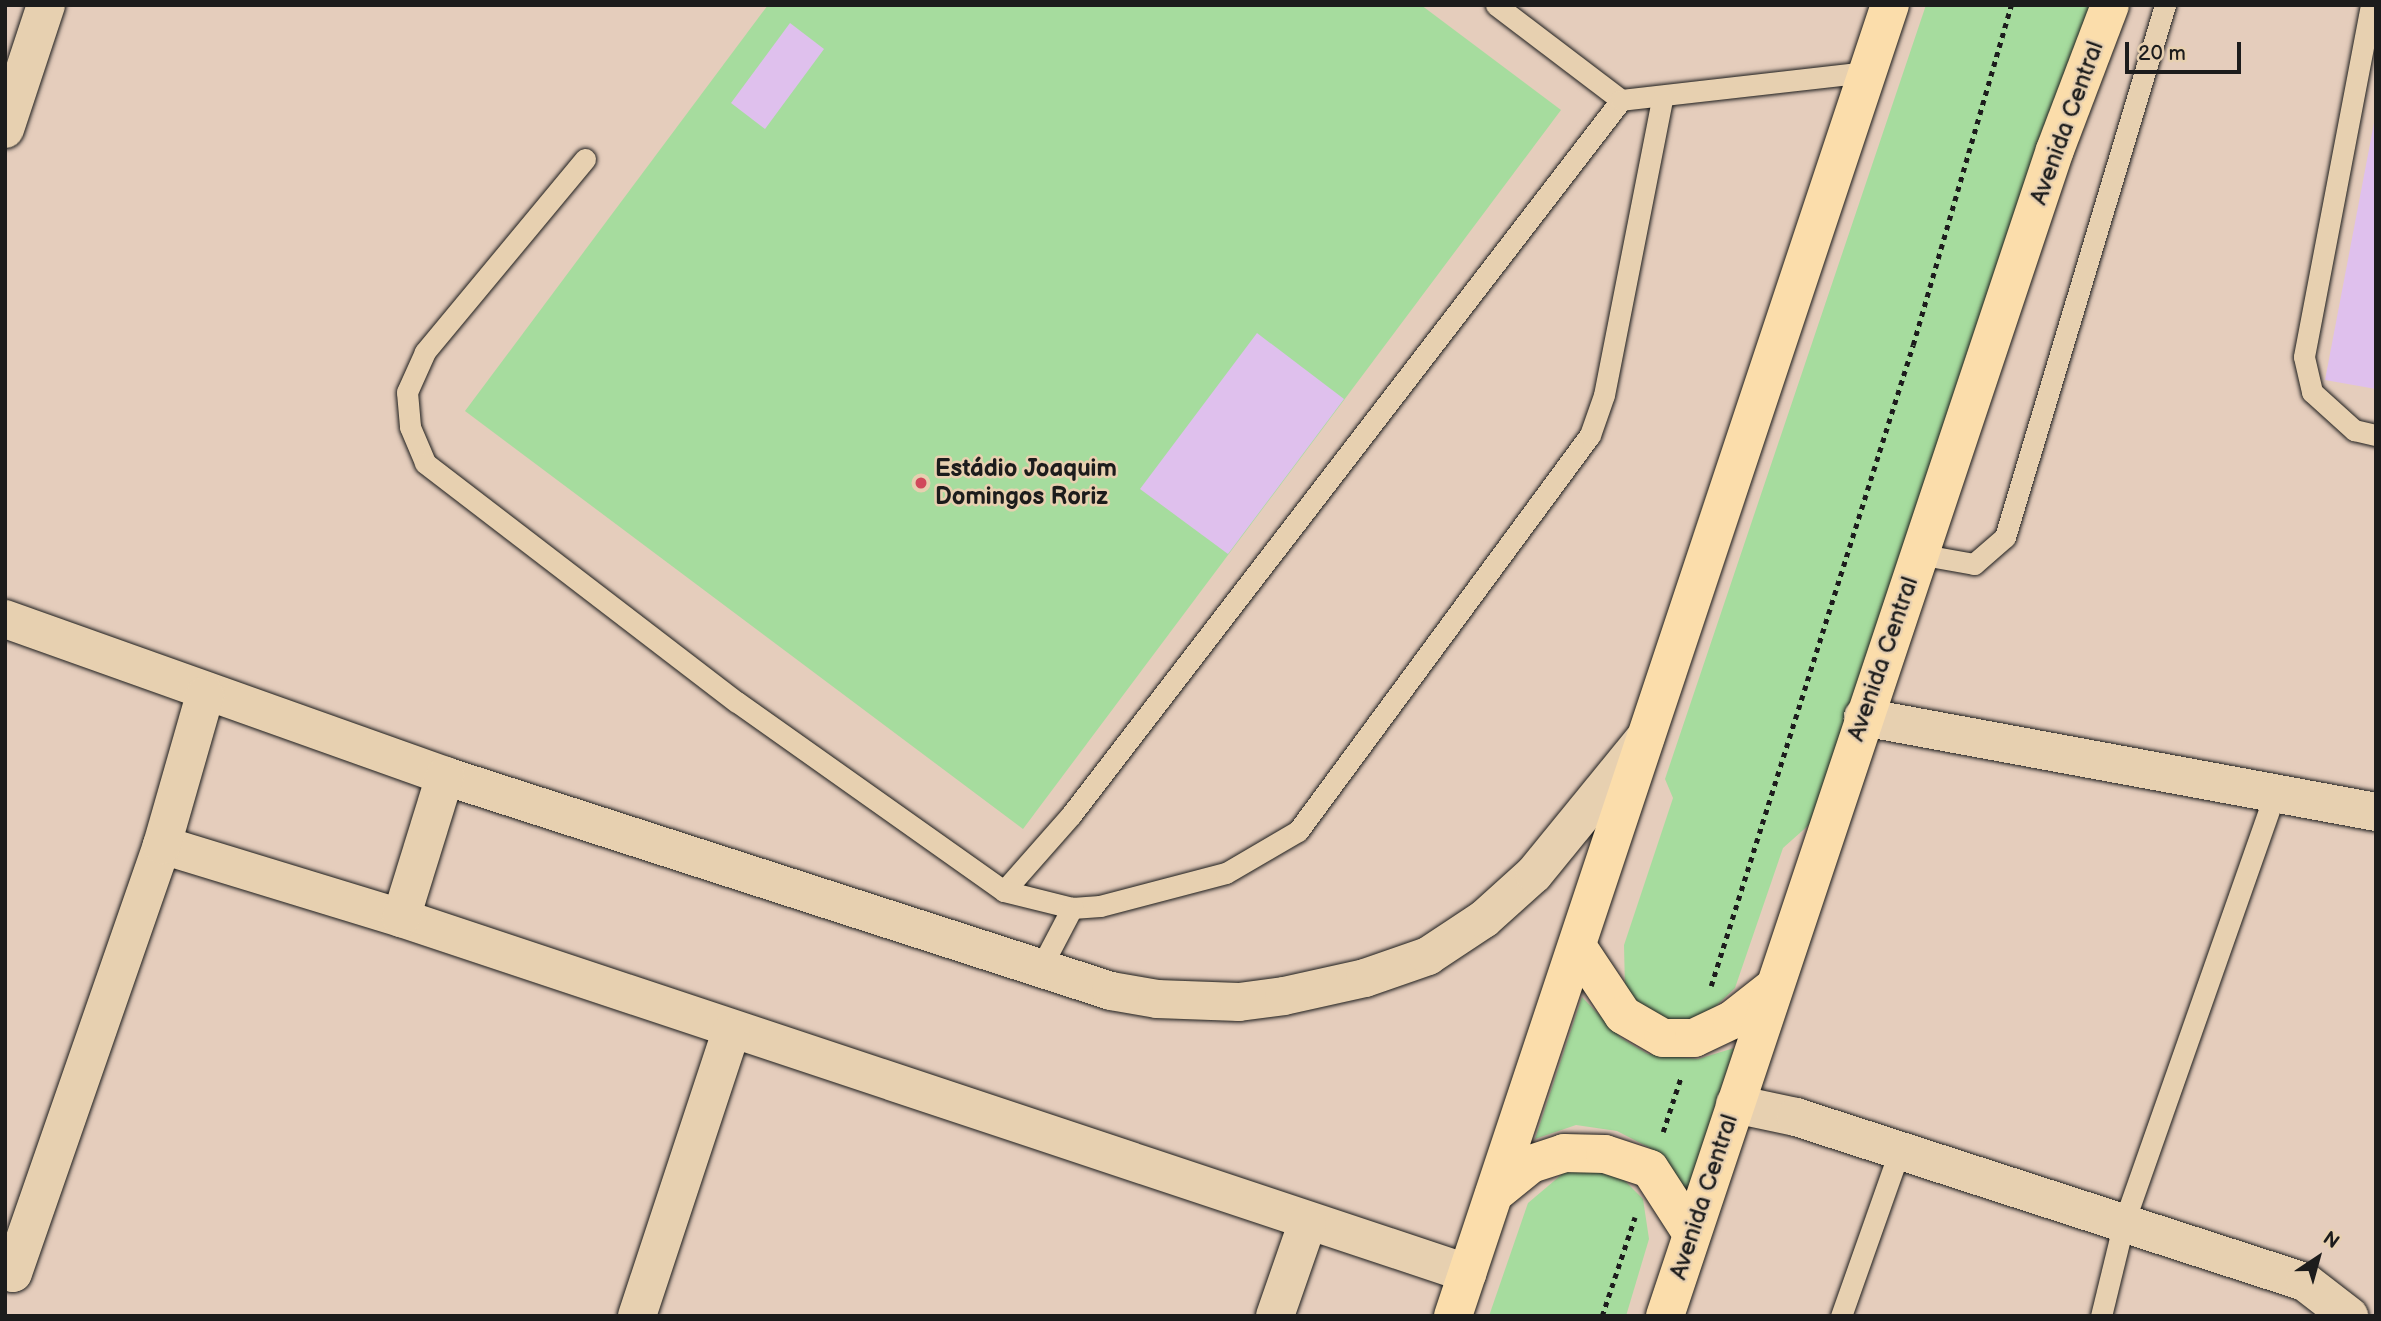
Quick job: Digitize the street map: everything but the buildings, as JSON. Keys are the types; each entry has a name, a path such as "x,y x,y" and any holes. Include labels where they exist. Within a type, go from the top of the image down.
{"main road":[{"path":"1453,1316 1653,728 1890,5"},
{"name":"Avenida Central","path":"1665,1316 1918,554 2109,5"},
{"path":"1577,946 1623,1015 1663,1038 1694,1038 1732,1020 1774,987"},
{"path":"1494,1194 1531,1164 1563,1153 1605,1154 1650,1169 1692,1234"}],"street":[{"path":"5,129 46,5"},
{"path":"5,619 205,695 445,776 1111,991 1239,1002 1365,978 1428,956 1484,919 1534,874 1653,728"},
{"path":"8,1280 162,845 205,695"},
{"path":"1863,717 2376,812"},
{"path":"401,918 445,776"},
{"path":"162,845 401,918 1307,1224 1467,1273"},
{"path":"637,1316 731,1031"},
{"path":"1735,1104 2124,1222 2305,1282 2349,1316"},
{"path":"1275,1316 1307,1224"}],"lane":[{"path":"1496,5 1621,100 1662,98 1867,72"},
{"path":"1918,554 1973,564 2005,537 2165,5"},
{"path":"2371,5 2304,357 2312,392 2354,429 2376,435"},
{"path":"585,159 425,352 407,392 410,427 425,463 737,702 1004,891 1072,908 1226,873 1298,831 1590,435 1604,396 1662,98"},
{"path":"1004,891 1071,815 1621,100"},
{"path":"2101,1316 2124,1222 2275,793"},
{"path":"1041,967 1072,908"},
{"path":"1841,1316 1899,1152"}],"path":[{"path":"1602,1316 1694,1038 1913,345 2011,5"}],"green space":[{"name":"Estádio Joaquim Domingos Roriz","path":"768,5 1421,5 1561,110 1023,829 465,411"},
{"path":"1926,5 2096,5 1820,815 1783,848 1735,988 1702,1019 1677,1024 1639,1007 1625,989 1624,945 1673,798 1665,779"},
{"path":"1582,997 1621,1038 1648,1054 1698,1059 1734,1048 1687,1191 1650,1148 1617,1131 1576,1125 1535,1139"},
{"path":"1586,1168 1624,1180 1643,1199 1649,1239 1626,1316 1489,1316 1528,1203 1567,1170"}],"place":[{"name":"Estádio Joaquim Domingos Roriz","path":"921,483"}]}
